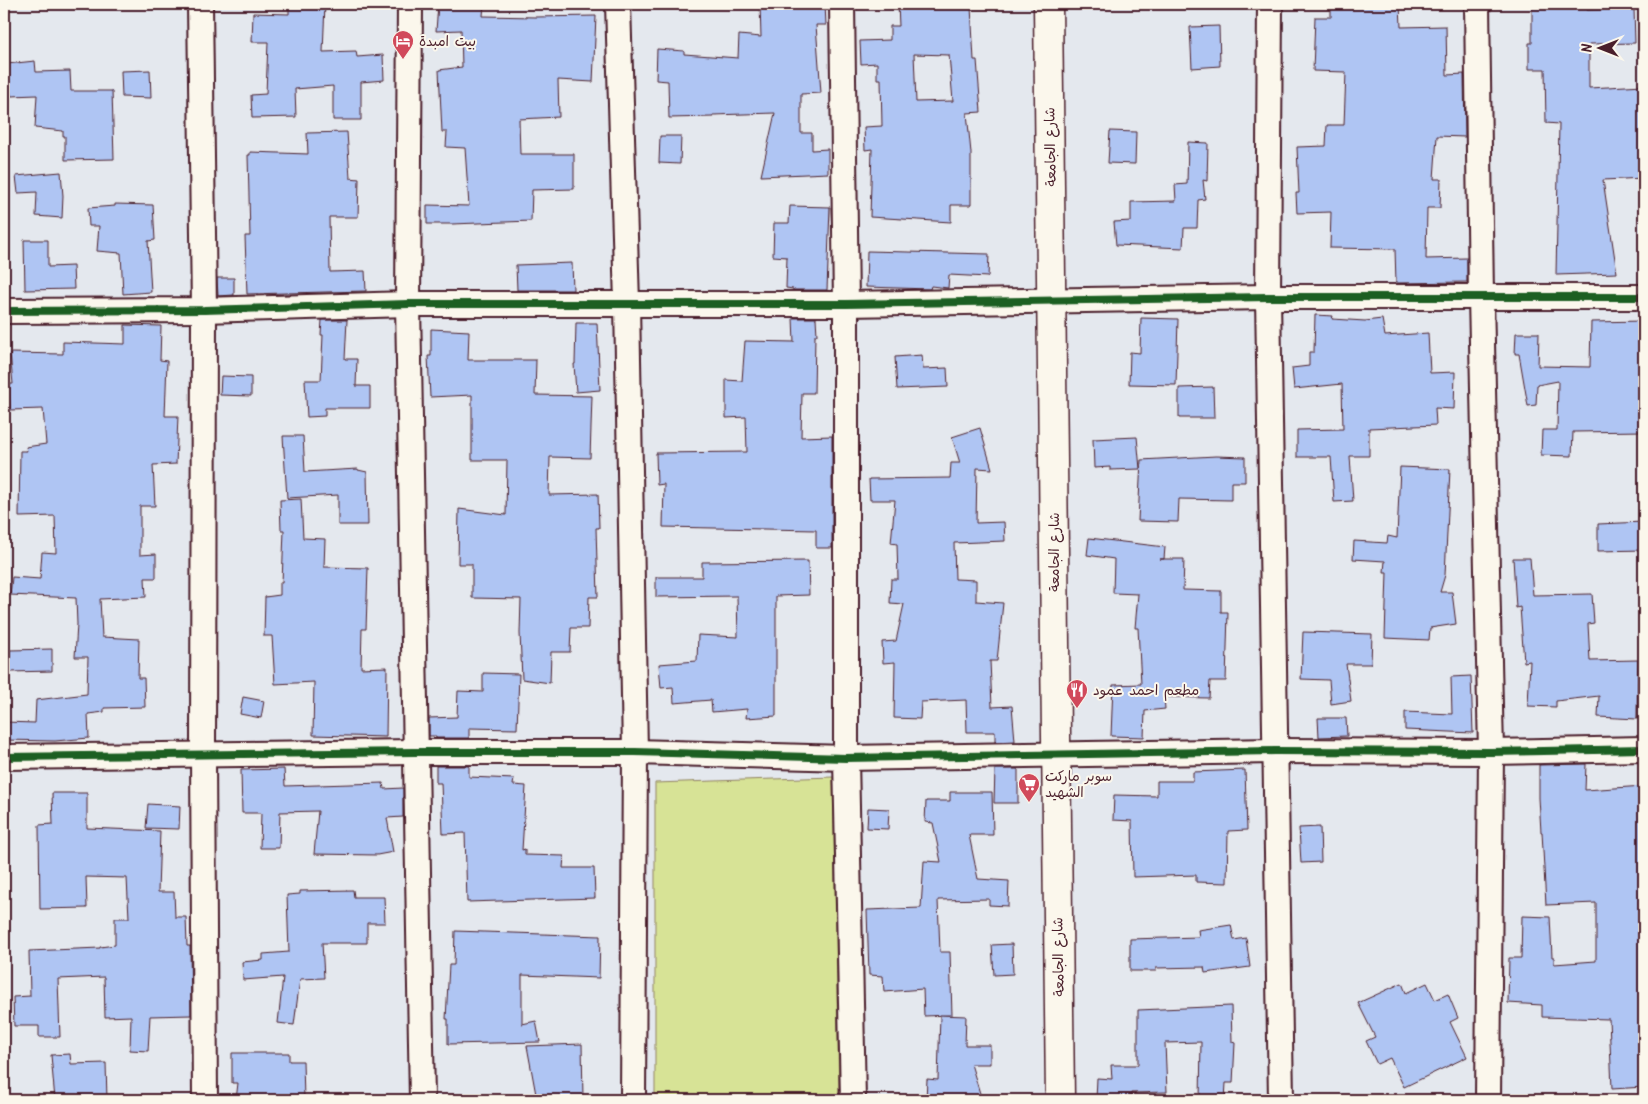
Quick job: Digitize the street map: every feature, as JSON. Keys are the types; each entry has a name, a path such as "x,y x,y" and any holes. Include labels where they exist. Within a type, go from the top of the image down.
{"street":[{"path":"200,4 204,310 204,1100"},
{"path":"410,4 408,304 422,1100"},
{"path":"618,4 627,303 635,752 633,1100"},
{"path":"842,4 846,304 846,758 853,1100"},
{"name":"شارع الجامعة","path":"1048,4 1060,1100"},
{"path":"1270,4 1268,297 1281,1100"},
{"path":"1478,4 1481,297 1491,752 1488,1100"},
{"path":"4,311 204,310 408,304 846,304 1268,297 1644,297"},
{"path":"4,758 415,752 635,752 846,758 1644,749"}],"green space":[{"path":"833,777 839,1100 655,1100 655,783"}],"building":[{"path":"289,4 325,4 323,52 356,51 357,57 383,55 384,80 361,82 361,120 333,120 333,86 295,89 296,117 252,118 251,95 266,94 268,42 252,42 253,13 289,14"},
{"path":"438,4 484,4 483,16 596,16 593,82 558,80 559,117 519,119 520,154 574,154 574,189 532,190 531,221 427,224 427,205 469,206 465,148 446,147 447,132 442,132 439,70 462,67 461,30 436,31"},
{"path":"760,4 825,4 826,25 816,25 821,93 801,94 801,133 812,133 812,150 828,149 828,173 761,176 775,113 669,118 668,81 656,80 657,49 684,51 684,54 738,58 739,35 761,37"},
{"path":"898,4 943,4 943,7 971,7 974,60 977,60 981,112 967,113 971,153 971,205 951,205 951,222 870,217 872,149 865,150 864,127 882,126 881,79 877,79 877,63 861,64 860,41 890,40 890,26 899,26","holes":["914,54 949,55 953,101 916,102"]},
{"path":"1331,4 1400,4 1401,27 1446,26 1447,75 1464,74 1465,137 1437,136 1434,179 1441,179 1440,208 1427,208 1426,259 1467,258 1467,282 1396,283 1395,249 1330,248 1331,212 1297,213 1296,193 1299,193 1297,147 1326,146 1327,125 1344,125 1346,72 1313,71 1315,17 1331,17"},
{"path":"1532,5 1587,6 1587,10 1634,9 1635,43 1589,44 1589,88 1644,85 1644,178 1603,180 1617,273 1556,275 1559,124 1546,123 1545,69 1529,69 1529,43 1532,43"},
{"path":"1219,26 1220,66 1192,68 1190,27"},
{"path":"35,61 36,72 70,71 71,91 112,91 114,159 65,160 65,136 63,136 63,131 35,128 37,95 11,96 7,64"},
{"path":"150,70 151,98 122,97 121,71"},
{"path":"1110,131 1136,132 1135,164 1108,163"},
{"path":"347,132 350,178 359,179 358,217 329,217 330,272 365,271 366,291 247,294 245,236 250,236 248,155 250,155 250,152 308,154 307,133"},
{"path":"660,136 681,136 680,164 659,163"},
{"path":"1188,142 1208,143 1207,181 1203,180 1205,199 1198,200 1197,228 1184,228 1183,248 1116,245 1114,222 1131,221 1131,202 1176,201 1175,185 1187,184"},
{"path":"61,172 62,218 36,216 37,192 18,193 16,176"},
{"path":"115,204 153,205 155,240 148,241 151,292 123,294 121,253 97,251 99,226 89,226 88,208 115,206"},
{"path":"790,206 830,207 827,290 793,290 786,288 787,257 773,256 774,223 789,223"},
{"path":"24,240 48,240 48,267 73,266 74,289 25,290"},
{"path":"867,251 989,254 988,277 949,275 948,288 931,286 930,289 866,287"},
{"path":"572,263 573,290 517,290 516,265"},
{"path":"217,278 234,278 234,295 218,296"},
{"path":"1315,315 1333,316 1332,319 1365,321 1382,319 1385,336 1428,333 1430,373 1455,372 1454,409 1435,408 1436,425 1369,428 1369,456 1350,456 1353,501 1334,502 1331,457 1297,457 1297,430 1343,429 1342,384 1294,389 1292,368 1309,366 1309,352 1314,352"},
{"path":"793,318 816,318 814,393 802,393 801,437 832,436 832,548 816,548 816,530 663,527 664,484 657,485 656,453 747,452 746,417 726,418 726,380 742,381 745,341 794,342"},
{"path":"1141,318 1178,319 1176,385 1129,384 1130,352 1140,353"},
{"path":"322,320 347,320 345,359 357,359 356,386 370,386 370,408 325,408 325,416 307,417 305,380 321,380"},
{"path":"1644,321 1644,431 1573,432 1572,456 1541,455 1542,430 1557,430 1558,381 1537,385 1536,405 1528,406 1519,354 1515,354 1516,333 1539,333 1538,366 1590,367 1591,322"},
{"path":"576,323 597,323 600,390 576,392 574,364"},
{"path":"125,325 161,326 160,360 167,361 165,416 178,416 176,464 153,465 155,506 140,506 140,555 156,554 156,578 145,578 146,597 100,599 102,637 139,639 138,678 144,678 145,707 104,708 104,712 88,714 89,738 55,741 4,740 4,722 35,723 36,700 87,694 88,657 75,657 76,598 10,595 12,577 40,579 42,552 56,553 55,516 19,517 20,451 27,451 26,447 46,444 43,409 10,410 9,384 13,384 10,353 63,354 63,342 125,344"},
{"path":"431,329 469,331 468,360 536,360 535,395 592,396 590,458 550,457 549,495 598,494 599,528 596,528 598,597 589,597 588,628 571,628 570,652 551,652 550,683 522,679 521,599 472,598 472,564 458,564 459,509 506,515 507,460 472,460 472,395 430,397 428,356 431,356"},
{"path":"922,355 923,369 947,368 948,387 897,389 895,357"},
{"path":"221,376 251,377 251,396 220,395"},
{"path":"1213,387 1214,418 1179,418 1179,388"},
{"path":"980,428 992,469 977,468 976,523 1004,522 1005,541 954,543 955,579 976,580 976,601 1003,603 997,661 990,661 992,707 1012,706 1015,741 995,742 995,732 967,732 966,700 921,702 920,719 894,718 895,662 883,663 882,642 896,641 904,604 890,603 891,579 898,579 897,544 891,543 895,500 870,500 869,479 950,478 951,463 960,463 952,437"},
{"path":"283,436 303,436 305,472 358,469 367,472 368,525 338,525 338,495 287,498"},
{"path":"1137,437 1140,469 1110,470 1110,467 1094,468 1093,439"},
{"path":"1216,456 1245,457 1245,482 1231,482 1231,500 1179,499 1178,522 1138,521 1141,460"},
{"path":"1400,467 1450,469 1445,575 1440,592 1452,592 1456,624 1430,628 1429,640 1385,638 1387,572 1384,572 1385,561 1353,559 1354,541 1387,543 1388,536 1397,538"},
{"path":"301,499 303,538 325,539 324,567 368,568 366,629 362,629 361,668 387,667 386,737 313,735 314,682 275,684 272,636 264,636 265,597 280,595 280,583 282,583 284,530 281,530 280,500"},
{"path":"1644,522 1644,550 1598,551 1598,524"},
{"path":"1089,538 1165,547 1164,559 1184,559 1183,590 1221,591 1221,612 1228,612 1226,681 1210,681 1209,698 1164,697 1165,709 1145,711 1144,737 1111,736 1113,685 1141,684 1138,628 1135,628 1138,594 1113,593 1114,559 1087,555"},
{"path":"1513,558 1530,558 1533,595 1592,594 1594,623 1588,624 1590,661 1638,660 1637,719 1598,717 1599,696 1556,701 1556,707 1528,706 1530,661 1524,662 1520,607 1516,608"},
{"path":"808,561 809,595 776,596 776,716 746,718 747,709 712,712 711,700 674,703 673,687 661,688 659,664 697,661 698,635 738,637 737,596 656,597 656,577 702,577 702,562"},
{"path":"1303,632 1372,634 1371,664 1346,664 1351,701 1331,704 1329,680 1301,679"},
{"path":"52,649 52,671 10,672 10,650"},
{"path":"483,673 519,674 517,729 469,728 469,738 436,738 436,736 429,736 429,718 457,717 458,691 483,692"},
{"path":"1471,676 1473,733 1405,730 1405,712 1452,714 1451,677"},
{"path":"243,697 264,701 261,718 240,714"},
{"path":"1318,718 1346,718 1347,736 1319,737"},
{"path":"1586,764 1585,790 1644,786 1644,865 1639,904 1644,904 1644,971 1642,971 1644,1087 1612,1089 1609,1019 1542,1017 1542,1005 1508,1003 1509,958 1521,958 1522,916 1550,917 1554,964 1596,961 1596,903 1546,905 1539,798 1539,765"},
{"path":"436,766 469,766 469,777 514,779 513,785 526,786 522,850 525,849 525,855 564,856 563,868 594,868 595,898 467,902 465,833 443,834 441,783 436,783"},
{"path":"284,769 285,786 383,783 384,789 403,788 403,817 387,818 393,852 377,855 314,854 318,811 280,812 279,848 260,848 261,813 242,813 241,770"},
{"path":"995,769 1018,769 1018,803 994,803"},
{"path":"1245,770 1247,830 1228,831 1227,883 1196,882 1196,875 1133,877 1132,821 1113,820 1114,795 1157,796 1157,781 1193,781 1193,772"},
{"path":"950,792 992,792 993,835 969,835 978,879 1009,881 1008,906 989,905 989,899 938,900 940,952 950,952 952,1015 924,1016 923,989 884,992 883,976 869,975 867,910 921,908 924,861 941,862 933,823 925,822 926,801 950,801"},
{"path":"52,793 87,793 87,828 160,831 158,892 174,892 175,917 186,917 187,946 190,946 191,1015 150,1016 148,1051 130,1050 131,1016 105,1017 104,977 58,979 60,1037 39,1037 39,1026 14,1026 13,997 30,996 29,951 100,948 115,945 115,918 129,918 127,878 86,877 87,908 40,909 39,825 53,824"},
{"path":"148,804 180,806 179,829 146,828"},
{"path":"868,808 889,809 888,829 867,828"},
{"path":"1320,827 1321,862 1301,863 1299,828"},
{"path":"353,890 354,897 384,897 385,923 367,923 367,943 322,943 324,978 300,979 294,1025 278,1023 283,977 243,980 242,962 263,960 263,954 289,952 287,895 300,894 300,891"},
{"path":"1231,925 1234,940 1246,938 1250,967 1205,973 1204,967 1156,968 1156,971 1130,971 1130,939 1199,937 1198,930"},
{"path":"455,931 600,936 599,978 522,975 522,1024 536,1021 540,1042 448,1044 448,1019 446,1019 449,965 454,965"},
{"path":"1012,944 1013,974 994,975 992,945"},
{"path":"1402,983 1406,993 1427,983 1435,1000 1448,994 1458,1018 1450,1022 1467,1057 1404,1087 1390,1058 1377,1064 1366,1041 1375,1037 1358,1003"},
{"path":"1231,1006 1232,1042 1235,1043 1233,1083 1226,1083 1225,1100 1200,1100 1201,1042 1165,1043 1167,1092 1131,1093 1131,1100 1096,1100 1097,1078 1112,1079 1111,1065 1138,1065 1138,1010"},
{"path":"940,1015 966,1016 965,1045 990,1045 990,1064 971,1064 982,1100 926,1100 927,1079 938,1080"},
{"path":"582,1044 583,1099 537,1100 527,1046"},
{"path":"232,1053 289,1053 289,1061 303,1061 304,1100 236,1100 238,1083 232,1083"},
{"path":"70,1054 71,1064 106,1063 107,1100 55,1100 51,1055"}],"cycle path":[{"path":"4,311 204,310 408,304 846,304 1268,297 1644,297"},
{"path":"4,757 415,752 635,752 846,758 1275,751 1491,752 1644,749"}],"place":[{"name":"بيت امبدة","path":"403,60"},
{"name":"مطعم احمد عمود","path":"1077,709"},
{"name":"سوبر ماركت الشهيد","path":"1029,803"}]}
